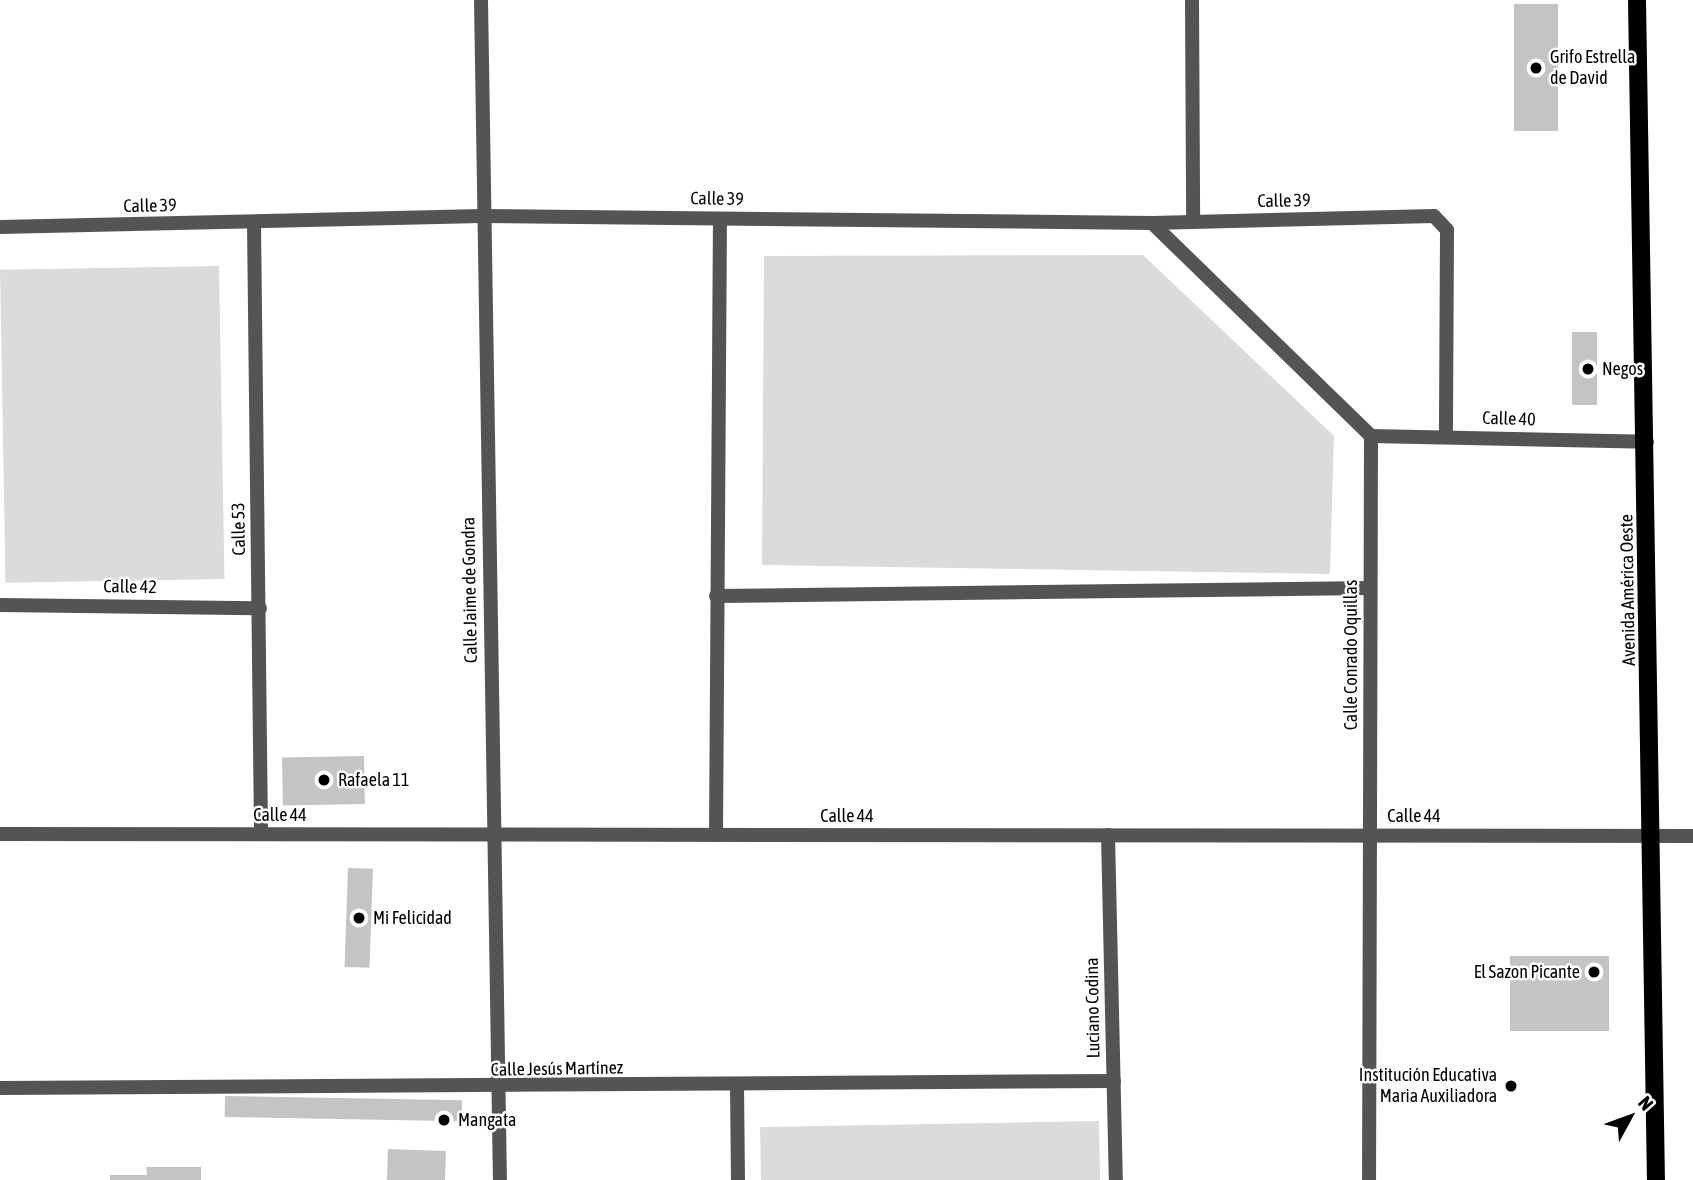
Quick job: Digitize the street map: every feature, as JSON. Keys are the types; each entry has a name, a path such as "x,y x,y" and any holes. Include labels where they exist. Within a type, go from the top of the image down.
{"main road":[{"name":"Avenida América Oeste","path":"1637,0 1654,837 1656,1180"}],"street":[{"name":"Calle Jaime de Gondra","path":"481,0 482,216 501,1090 500,1180"},
{"path":"1192,0 1193,222"},
{"name":"Calle 39","path":"0,227 254,224 482,216 1152,223 1434,216 1447,230 1446,436"},
{"path":"716,835 720,219"},
{"path":"1152,223 1371,436"},
{"name":"Calle 53","path":"254,224 261,834"},
{"name":"Calle 40","path":"1371,436 1647,442"},
{"name":"Calle Conrado Oquillas","path":"1369,1180 1371,436"},
{"path":"716,596 1370,589"},
{"name":"Calle 42","path":"0,606 260,608"},
{"name":"Calle 44","path":"0,834 1693,836"},
{"name":"Luciano Codina","path":"1108,835 1116,1180"},
{"name":"Calle Jesús Martínez","path":"0,1088 501,1090 1114,1081"},
{"path":"737,1085 738,1180"}],"shaded area":[{"path":"1143,255 1334,436 1330,574 762,565 764,256"},
{"path":"219,266 224,579 5,583 0,270"},
{"path":"1099,1121 1100,1180 761,1180 760,1127"}],"building":[{"name":"Grifo Estrella de David","path":"1514,4 1558,4 1558,131 1514,131"},
{"path":"1572,332 1597,332 1597,405 1572,405"},
{"name":"Rafaela 11","path":"364,756 365,804 283,805 282,757"},
{"name":"Mi Felicidad","path":"348,868 373,869 370,968 345,967"},
{"path":"1510,956 1609,956 1609,1031 1510,1031"},
{"path":"225,1096 462,1100 462,1121 225,1117"},
{"path":"388,1149 446,1151 445,1180 387,1180"},
{"path":"146,1167 201,1167 201,1180 110,1180 110,1175 147,1175"}],"place":[{"name":"Grifo Estrella de David","path":"1536,68"},
{"name":"Negos","path":"1588,369"},
{"name":"Rafaela 11","path":"324,780"},
{"name":"Mi Felicidad","path":"359,918"},
{"name":"El Sazon Picante","path":"1594,972"},
{"name":"Institución Educativa Maria Auxiliadora","path":"1511,1086"},
{"name":"Mangata","path":"444,1120"}]}
